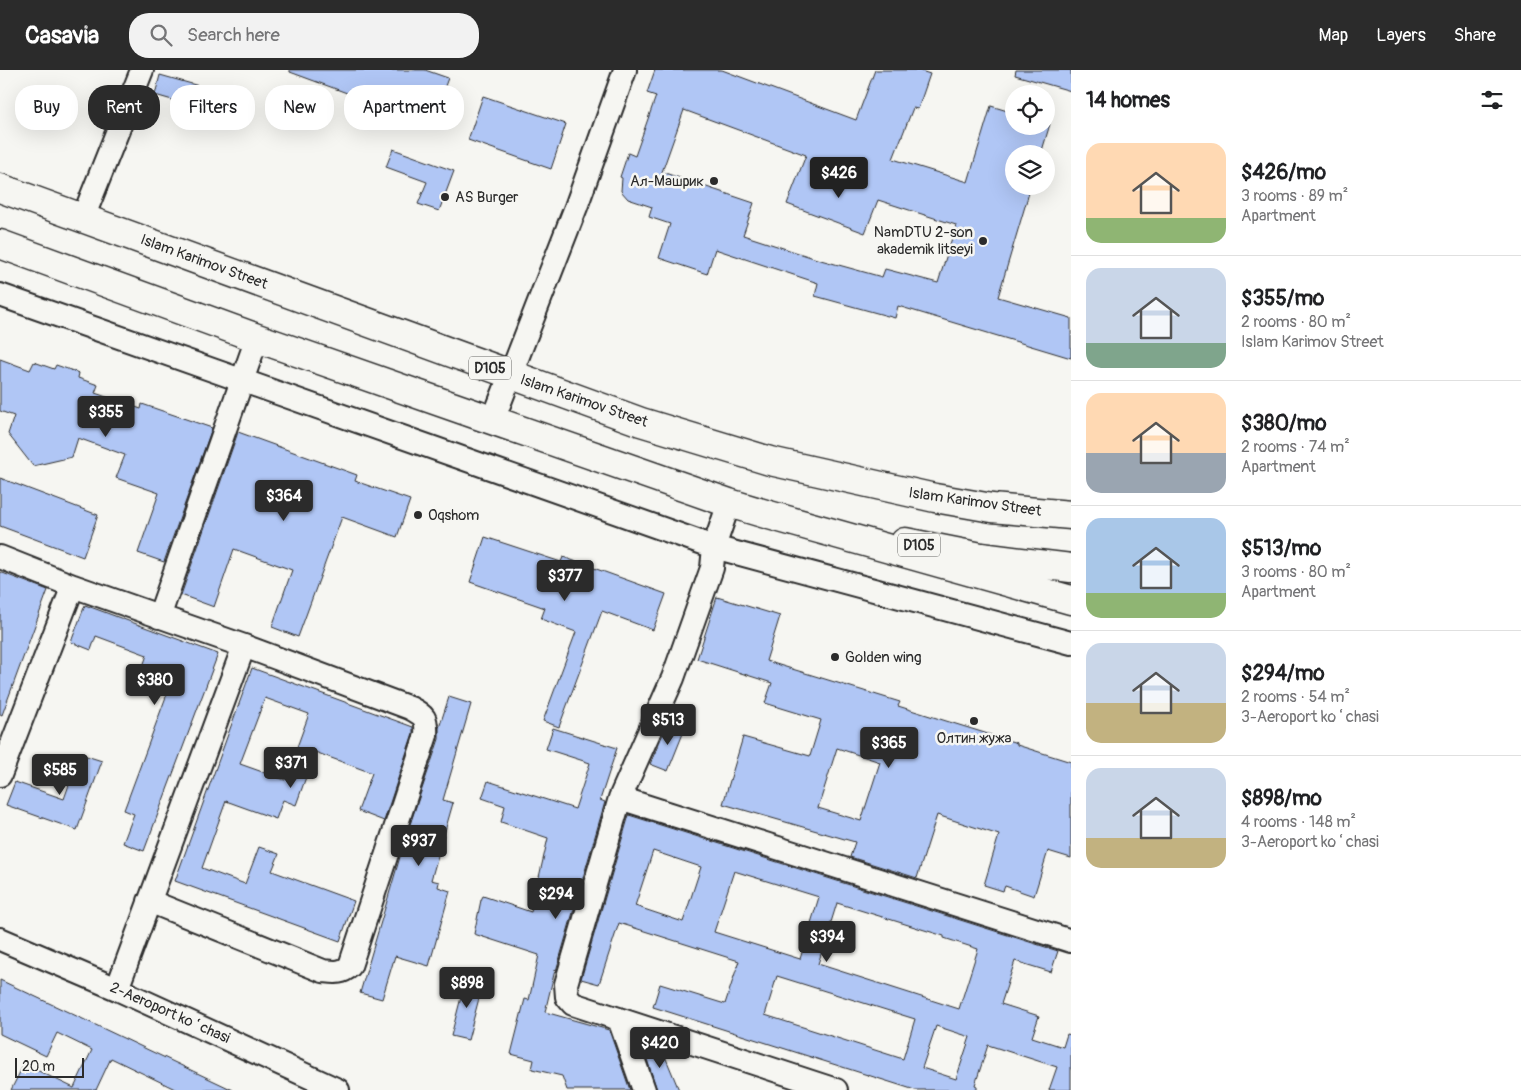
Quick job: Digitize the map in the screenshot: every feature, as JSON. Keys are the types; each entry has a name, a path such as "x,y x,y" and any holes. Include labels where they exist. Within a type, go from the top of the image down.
{"main road":[{"name":"Islam Karimov Street","path":"0,188 641,422 770,462 935,498 992,508 1071,515"},
{"name":"D105","path":"0,244 257,338 729,503 769,515 981,557 1071,568"},
{"path":"769,515 1071,600"}],"street":[{"path":"83,218 142,70"},
{"path":"493,420 610,116 625,70"},
{"path":"0,295 714,547 1071,643"},
{"path":"160,617 257,338"},
{"path":"729,503 714,547 712,568 673,678 620,798 566,984 567,997 573,1004 836,1090"},
{"path":"0,557 73,586 244,646 410,708 422,714 426,722 426,735 350,966 345,971 337,973 323,971 149,901"},
{"path":"0,775 73,586"},
{"path":"117,989 244,646"},
{"path":"620,798 1071,941"},
{"name":"2-Aeroport koʻchasi","path":"0,939 117,989 338,1090"},
{"path":"619,1019 644,1090"}],"building":[{"path":"290,70 425,70 448,78 445,85 344,85 344,92 334,88 334,85 325,85 290,72"},
{"path":"655,70 722,70 856,120 875,70 918,70 930,74 918,109 913,108 893,159 968,182 991,106 1005,110 1005,135 1047,135 1044,145 1005,145 1005,195 1028,195 998,297 1071,318 1071,358 898,306 895,318 815,296 818,283 715,249 707,274 659,258 670,224 649,217 652,207 628,199 621,191 622,178 620,177 628,153 635,156 656,96 647,93","holes":["684,110 806,155 787,204 865,233 878,200 956,225 938,283 885,269 882,277 817,259 743,235 754,203 662,172"]},
{"path":"1016,70 1071,70 1071,91 1055,85 1015,75"},
{"path":"160,75 195,85 170,85 170,99 160,96 160,85 158,85"},
{"path":"483,96 566,124 551,169 468,140"},
{"path":"393,149 454,171 439,211 418,204 427,182 386,167"},
{"path":"0,359 30,370 34,362 54,369 56,365 79,373 78,378 98,385 95,393 141,409 142,404 212,428 164,562 138,553 159,493 116,478 125,455 78,438 72,457 33,466 8,434 14,416 0,411"},
{"path":"238,432 357,475 355,481 410,500 397,537 342,517 298,637 272,627 292,570 234,549 214,607 181,595"},
{"path":"0,478 98,515 83,557 0,526"},
{"path":"485,537 561,562 563,557 666,594 653,630 602,611 559,727 543,721 576,632 541,619 545,608 470,582"},
{"path":"0,572 48,590 2,715 0,714"},
{"path":"717,597 780,616 766,661 900,702 898,706 1071,762 1071,858 1048,851 1034,896 1005,886 1003,891 984,885 999,835 937,815 917,878 850,857 855,842 723,804 743,737 810,756 821,720 765,703 772,683 697,659","holes":["837,748 880,762 861,821 818,808"]},
{"path":"85,605 218,654 144,851 123,843 134,814 124,810 167,694 137,683 147,655 96,636 91,650 71,642"},
{"path":"252,668 413,727 413,733 384,821 358,811 372,773 315,752 296,805 283,800 276,819 226,801 202,868 245,884 259,847 279,854 272,871 354,901 340,941 175,881","holes":["265,698 309,714 285,780 240,764"]},
{"path":"449,697 471,704 443,800 453,803 431,880 439,882 438,887 450,891 429,966 395,956 382,999 360,993 407,833 439,739 439,728"},
{"path":"669,720 686,726 668,771 650,764"},
{"path":"553,728 617,748 600,800 605,802 555,970 545,1012 609,1030 630,1090 567,1090 562,1076 532,1069 534,1060 511,1054 525,999 529,1000 539,955 474,934 483,896 531,912 548,838 501,822 505,806 482,798 488,781 575,809 590,763 546,749"},
{"path":"80,754 102,761 77,830 6,805 15,782 64,799"},
{"path":"629,815 1058,951 1051,972 1015,961 1001,1004 1039,1016 1032,1037 1063,1047 1067,1034 1071,1035 1071,1090 1049,1090 1057,1067 988,1045 975,1085 977,1090 915,1090 653,1007 660,984 725,1004 739,961 619,923 599,984 581,979","holes":["653,851 701,867 683,922 635,906","734,871 819,897 800,959 714,932","837,903 944,936 944,938 978,949 959,1009 818,964","777,976 915,1019 903,1059 765,1015","936,1026 970,1037 956,1079 922,1068"]},
{"path":"466,978 483,983 468,1040 451,1036"},
{"path":"0,980 233,1090 177,1090 111,1058 96,1090 11,1090 24,1064 74,1088 92,1050 57,1033 46,1056 0,1034"},
{"path":"642,1044 662,1049 679,1090 657,1090"}],"place":[{"name":"Ал-Машрик","path":"714,181"},
{"name":"AS Burger","path":"445,197"},
{"name":"NamDTU 2-son akademik litseyi","path":"983,241"},
{"name":"Oqshom","path":"418,515"},
{"name":"Golden wing","path":"835,657"},
{"name":"Олтин жужа","path":"974,721"}]}
